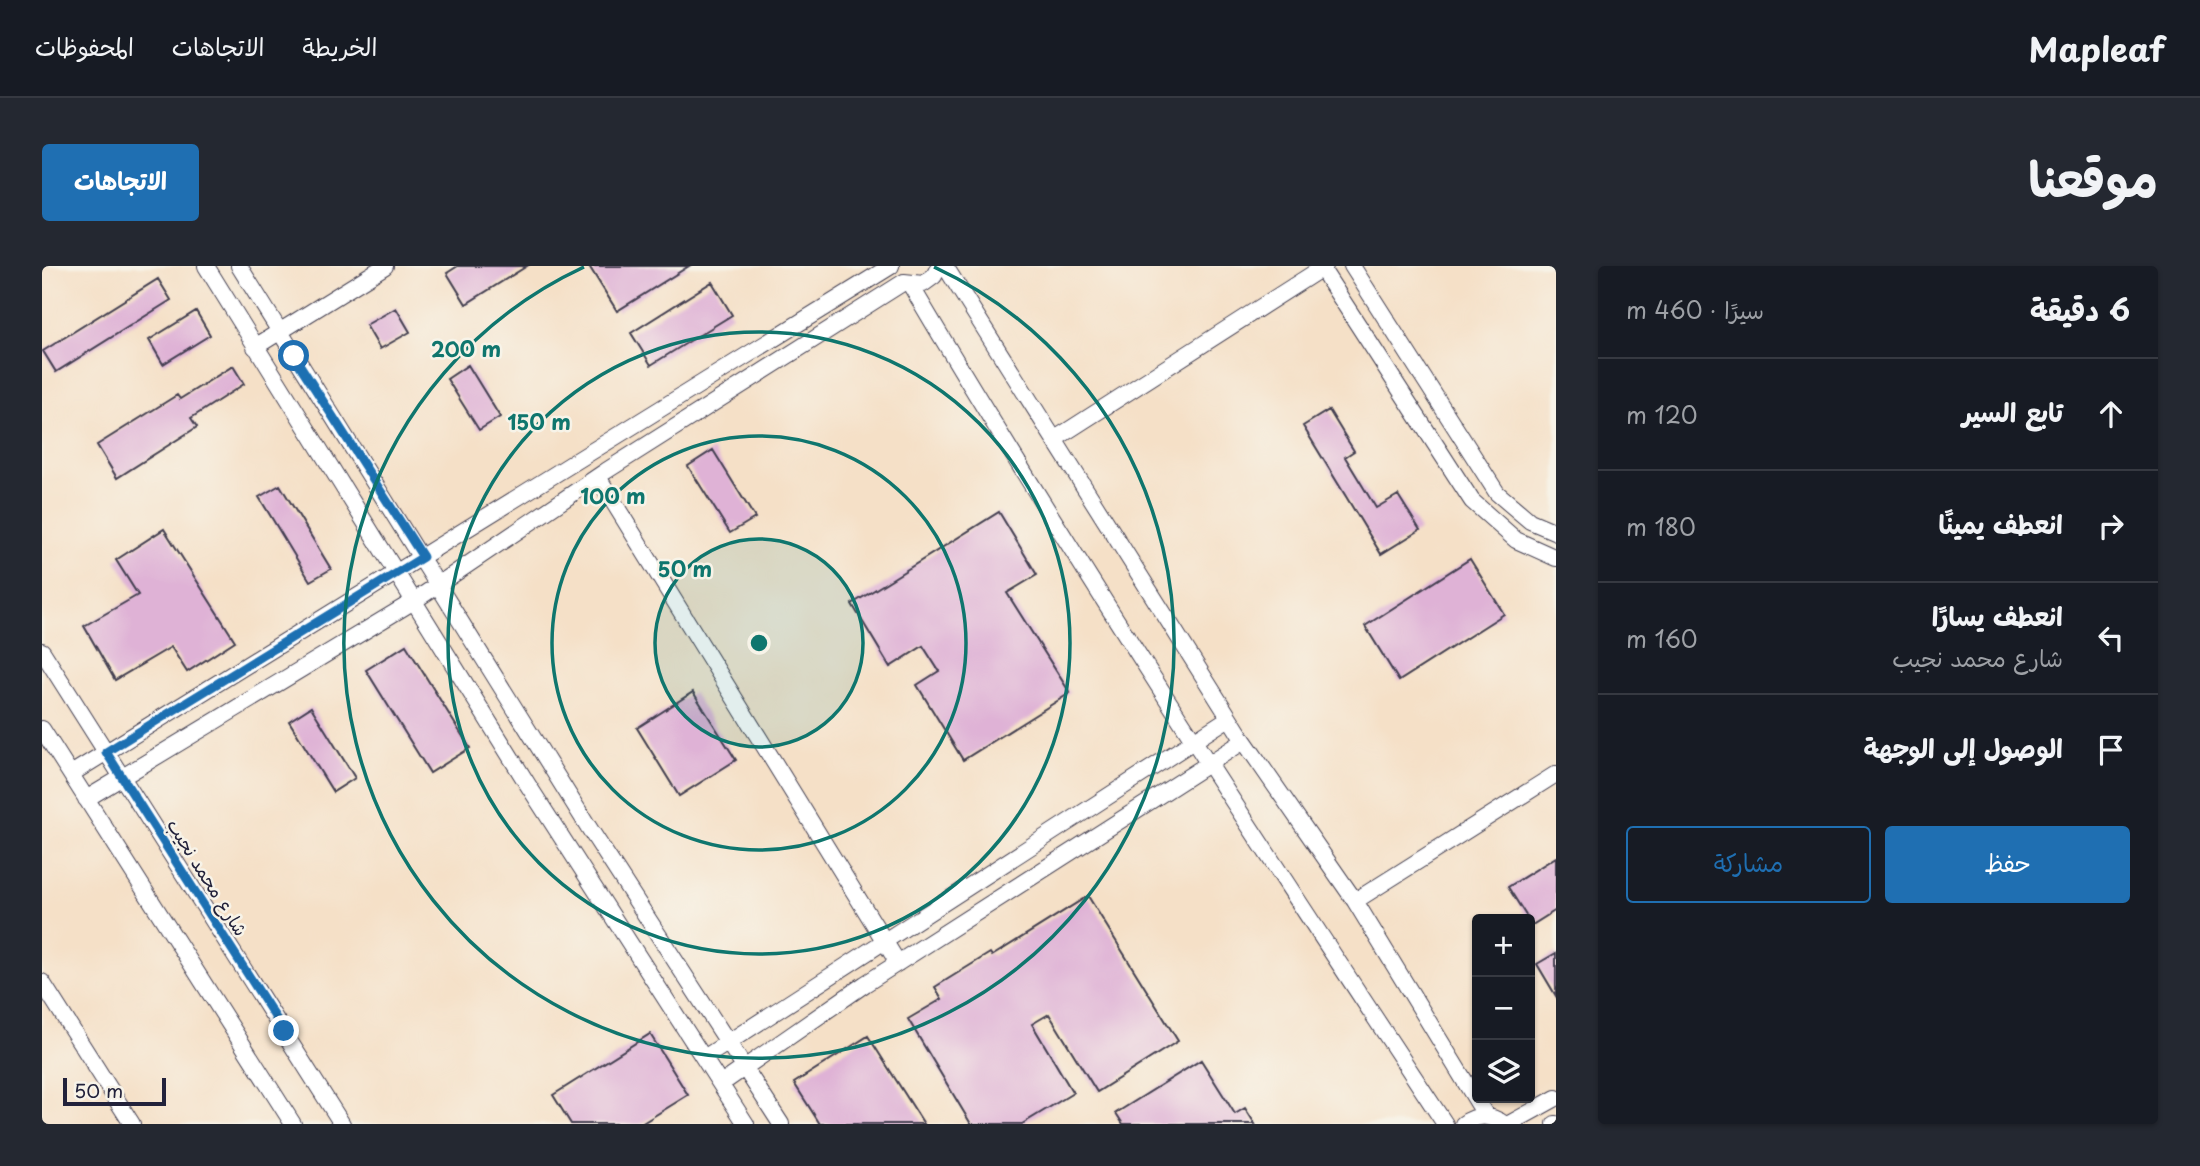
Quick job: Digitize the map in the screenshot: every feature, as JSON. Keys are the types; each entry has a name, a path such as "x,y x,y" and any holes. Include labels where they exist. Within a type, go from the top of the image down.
{"street":[{"path":"206,266 395,574 746,1124"},
{"path":"239,266 279,334 423,557 438,586 554,771 781,1124"},
{"path":"256,347 385,266"},
{"path":"71,774 892,266 907,283 1210,764 1445,1124"},
{"path":"86,799 438,586 598,477 907,283 929,281 939,266"},
{"path":"945,266 1229,718 1355,901 1486,1116"},
{"path":"1352,266 1497,493 1530,521 1556,531"},
{"path":"1055,439 1322,267 1472,501 1516,540 1556,558"},
{"path":"1373,349 1394,332"},
{"path":"655,413 668,434"},
{"path":"598,477 898,963"},
{"name":"شارع محمد نجيب","path":"42,651 342,1124"},
{"path":"704,1058 1229,718"},
{"path":"42,729 293,1124"},
{"path":"721,1084 898,963 1008,895 1244,741"},
{"path":"528,785 554,771"},
{"path":"1355,901 1556,774"},
{"path":"1074,819 1089,842"},
{"path":"994,871 1008,895"},
{"path":"951,898 965,922"},
{"path":"42,982 132,1124"},
{"path":"1463,1124 1475,1117 1486,1116 1507,1124 1556,1098"}],"building":[{"path":"458,266 527,266 466,304 447,273"},
{"path":"589,266 689,266 617,311"},
{"path":"158,279 171,300 56,372 43,351"},
{"path":"712,282 732,315 651,365 631,333"},
{"path":"396,308 410,332 380,349 366,325"},
{"path":"196,311 210,335 163,364 149,340"},
{"path":"468,365 500,417 479,430 447,379"},
{"path":"233,366 244,384 191,418 197,427 117,478 97,445 177,395 180,399"},
{"path":"1329,410 1354,451 1345,457 1376,508 1398,495 1420,530 1381,554 1303,426"},
{"path":"713,450 755,518 730,533 688,466"},
{"path":"280,485 331,569 310,581 259,497"},
{"path":"999,512 1037,575 1007,593 1070,693 963,760 917,685 939,671 923,646 890,667 852,604"},
{"path":"164,529 235,641 187,672 171,647 115,680 84,626 138,595 116,560"},
{"path":"1470,559 1504,614 1399,681 1365,626"},
{"path":"406,645 470,748 430,773 366,670"},
{"path":"693,692 736,760 679,796 637,728"},
{"path":"311,707 355,778 333,792 289,721"},
{"path":"1556,857 1556,910 1535,923 1535,914 1525,914 1508,887"},
{"path":"1088,896 1178,1041 1097,1092 1049,1014 1032,1024 1073,1093 1022,1124 971,1124 908,1019 942,999 935,987 990,953 992,956"},
{"path":"1556,953 1556,996 1537,964"},
{"path":"650,1034 688,1095 641,1124 571,1124 553,1095"},
{"path":"868,1036 924,1124 820,1124 794,1083"},
{"path":"1201,1060 1235,1114 1245,1108 1255,1124 1123,1124 1116,1113"}],"route":[{"path":"284,1031 106,752 423,557 294,356"}]}
